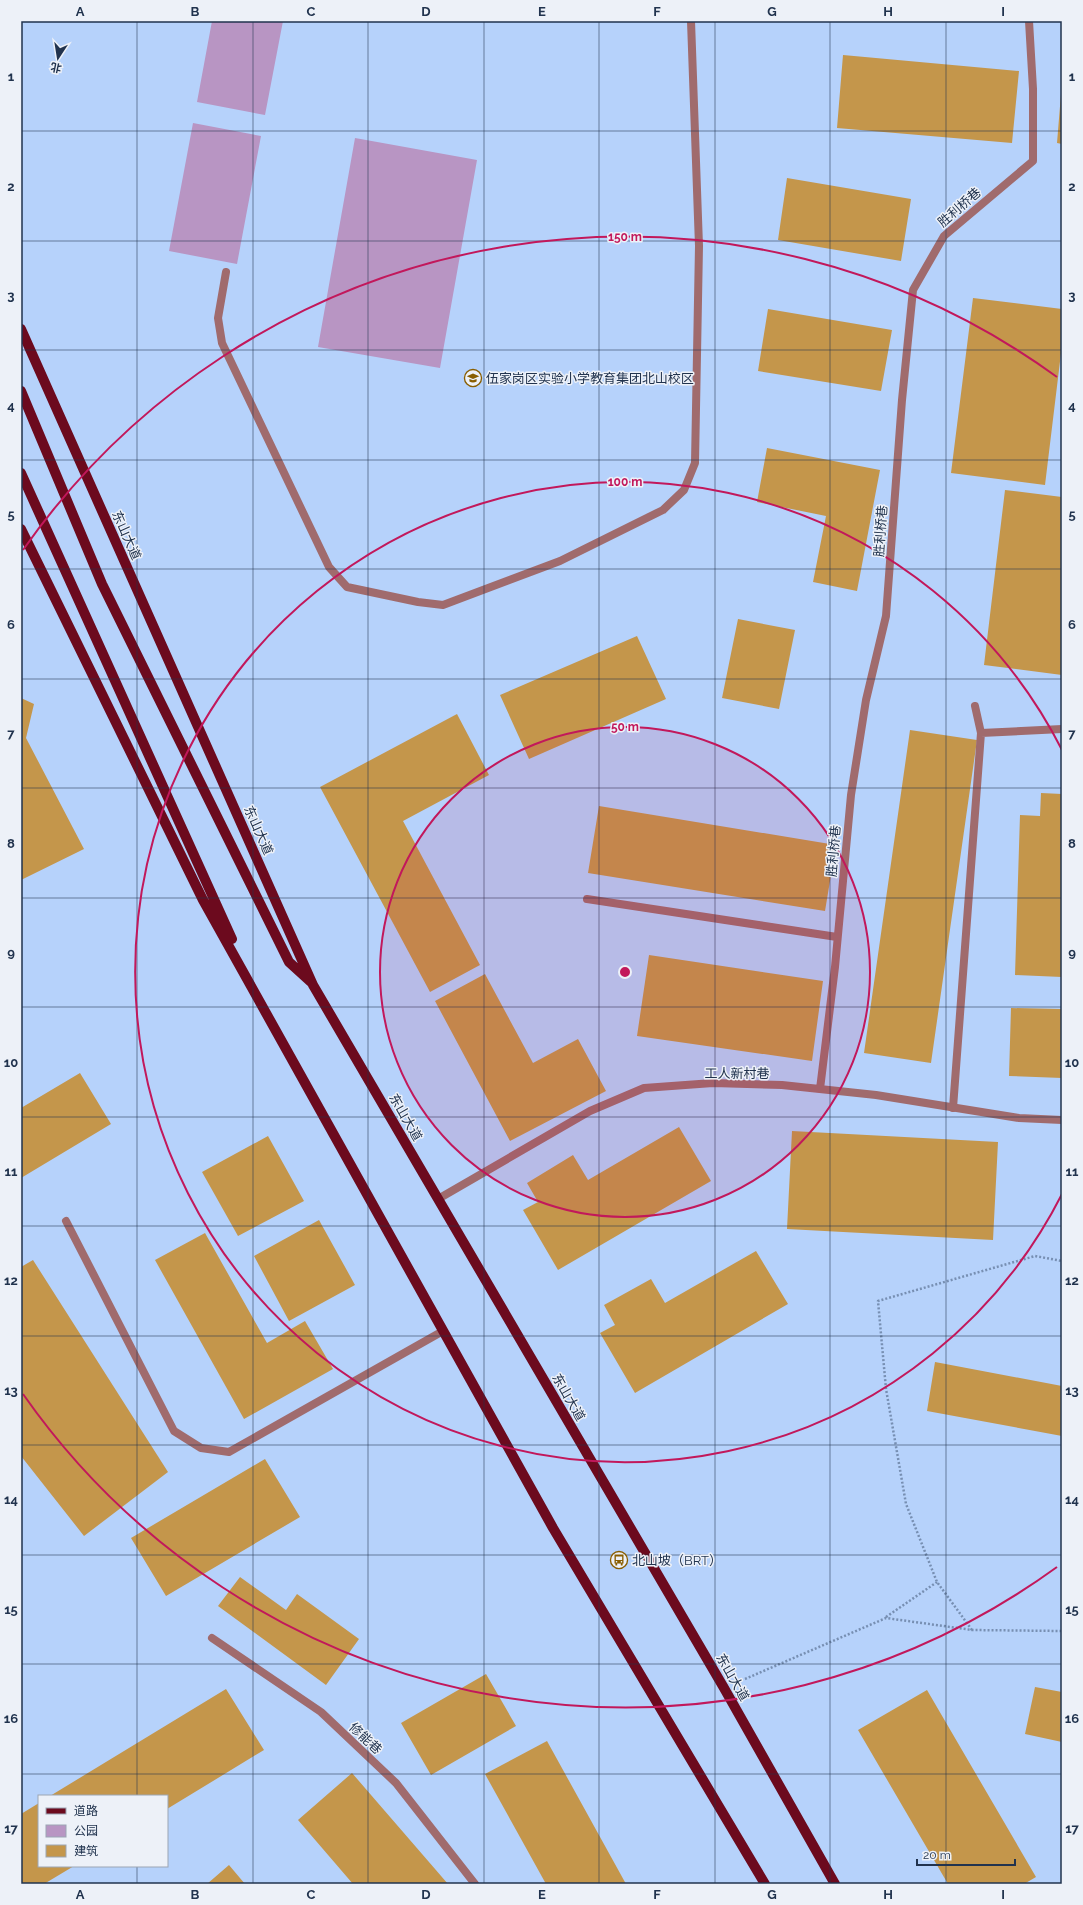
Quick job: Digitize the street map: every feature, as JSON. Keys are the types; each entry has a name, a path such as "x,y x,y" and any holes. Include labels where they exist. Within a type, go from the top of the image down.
{"main road":[{"name":"东山大道","path":"21,329 314,985 724,1688 835,1884"},
{"path":"21,391 102,584 289,962 314,985"},
{"path":"21,473 262,1006"},
{"path":"21,529 203,900 553,1528 765,1884"}],"street":[{"path":"226,272 218,318 222,343 329,567 347,587 418,602 443,605 560,561 663,510 684,490 695,463 698,246 691,21"},
{"name":"胜利桥巷","path":"820,1089 851,795 866,700 886,616 902,400 912,290 944,236 1033,160 1033,89 1029,21"},
{"path":"953,1108 981,733 974,706"},
{"path":"981,733 1062,728"},
{"path":"587,899 837,937"},
{"name":"工人新村巷","path":"438,1199 590,1111 644,1088 713,1084 782,1085 876,1095 1019,1118 1062,1120"},
{"path":"66,1221 174,1431 201,1448 229,1452 443,1331"},
{"name":"修能巷","path":"212,1638 326,1717 396,1783 475,1884"}],"path":[{"path":"972,1630 937,1582 906,1504 886,1389 878,1301 1035,1256 1062,1261"},
{"path":"724,1688 886,1618 937,1582"},
{"path":"886,1618 972,1630 1062,1631"}],"green space":[{"path":"212,21 283,21 265,115 197,102"},
{"path":"193,123 261,136 237,264 169,251"},
{"path":"355,138 477,160 440,368 318,347"}],"building":[{"path":"843,55 1019,71 1012,143 837,128"},
{"path":"1062,94 1062,144 1057,143"},
{"path":"787,178 911,199 901,261 778,240"},
{"path":"973,298 1062,309 1062,345 1045,485 951,473"},
{"path":"768,309 892,330 881,391 758,371"},
{"path":"767,448 880,470 857,591 813,582 826,516 757,502"},
{"path":"1005,490 1062,497 1062,675 984,665"},
{"path":"738,619 795,630 779,709 722,698"},
{"path":"637,636 666,699 529,759 500,695"},
{"path":"21,698 34,704 26,738 84,849 21,880"},
{"path":"457,714 489,775 403,821 480,965 430,992 320,787"},
{"path":"910,730 977,740 931,1063 864,1053"},
{"path":"1041,793 1062,794 1062,977 1015,975 1020,815 1040,816"},
{"path":"599,806 836,845 825,911 588,873"},
{"path":"649,955 823,981 812,1061 637,1036"},
{"path":"485,974 533,1063 578,1039 606,1091 510,1141 435,1001"},
{"path":"1011,1008 1062,1009 1062,1078 1009,1076"},
{"path":"80,1073 111,1124 21,1178 21,1108"},
{"path":"679,1127 711,1181 558,1270 523,1210 538,1202 527,1183 573,1155 588,1180"},
{"path":"792,1131 998,1142 993,1240 787,1229"},
{"path":"268,1136 304,1201 238,1236 202,1172"},
{"path":"319,1220 355,1285 289,1321 254,1256"},
{"path":"205,1233 267,1343 305,1321 333,1369 244,1419 155,1260"},
{"path":"756,1251 788,1304 635,1393 600,1333 615,1325 604,1305 651,1279 665,1303"},
{"path":"33,1260 168,1472 84,1536 21,1456 21,1267"},
{"path":"935,1362 1062,1386 1062,1436 927,1411"},
{"path":"265,1459 300,1517 166,1596 131,1538"},
{"path":"240,1577 286,1610 297,1594 359,1639 326,1685 218,1606"},
{"path":"486,1674 516,1726 431,1775 401,1723"},
{"path":"1035,1687 1062,1692 1062,1742 1025,1734"},
{"path":"226,1689 264,1750 168,1808 168,1795 52,1795"},
{"path":"927,1690 1036,1877 1024,1884 948,1884 858,1730"},
{"path":"547,1741 626,1884 546,1884 485,1774"},
{"path":"352,1773 448,1884 353,1884 298,1820"},
{"path":"38,1804 38,1867 72,1867 44,1884 21,1884 21,1814"},
{"path":"229,1865 245,1884 207,1884"}],"place":[{"name":"伍家岗区实验小学教育集团北山校区","path":"473,378"},
{"name":"北山坡（BRT）","path":"619,1560"}]}
